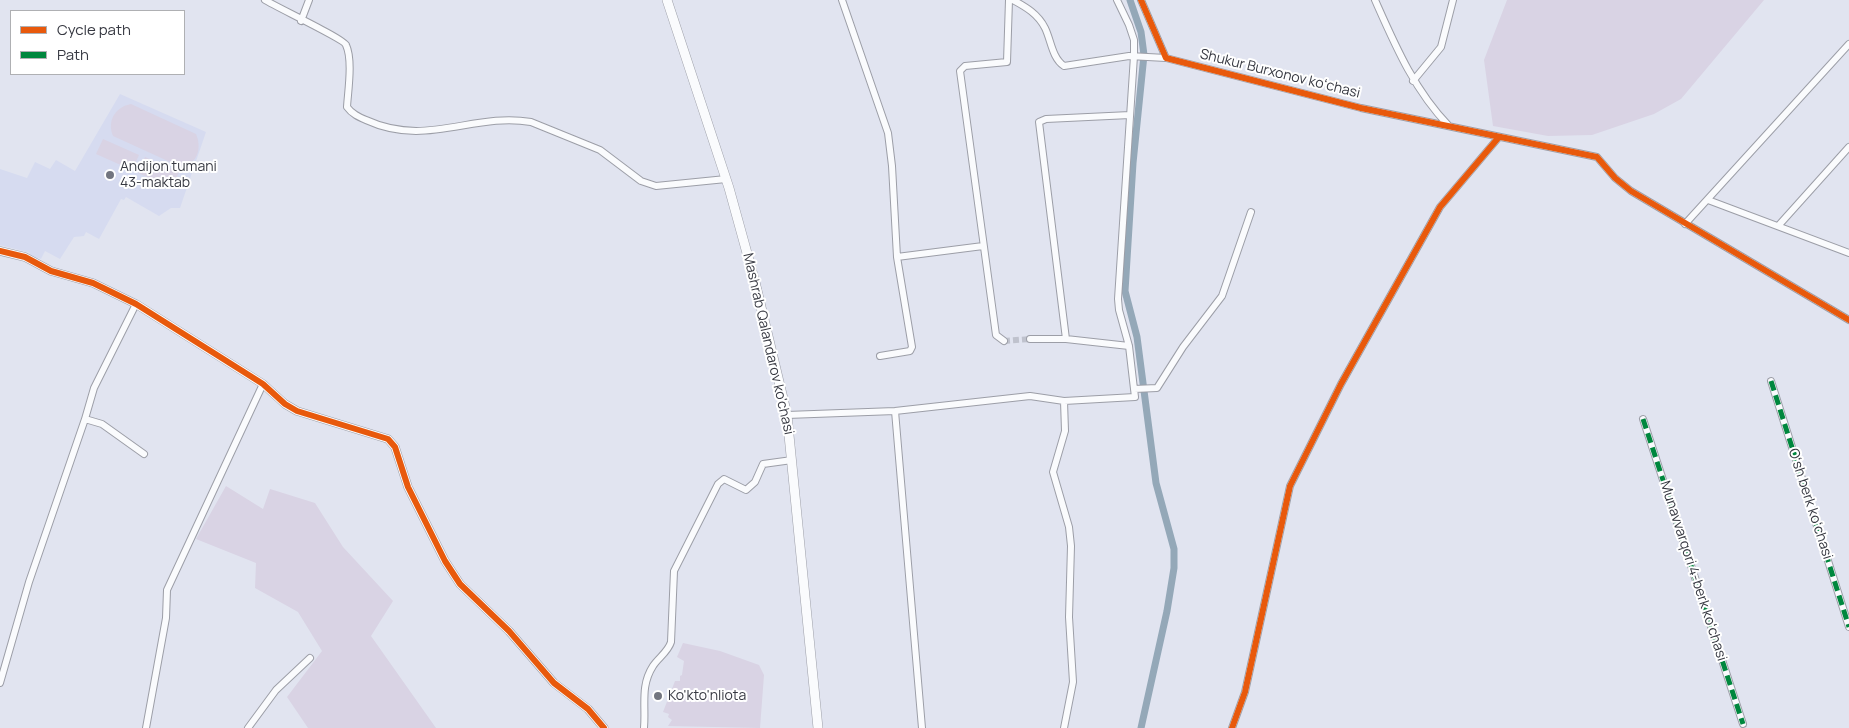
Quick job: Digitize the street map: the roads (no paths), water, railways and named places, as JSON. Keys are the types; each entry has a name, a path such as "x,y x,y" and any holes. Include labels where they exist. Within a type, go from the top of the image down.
{"main road":[{"name":"Mashrab Qalandarov ko'chasi","path":"667,0 726,179 755,282 787,415 818,728"}],"street":[{"path":"265,0 301,21 341,39 346,44 349,60 347,107 356,115 372,123 404,131 434,132 519,120 531,122 600,150 641,181 656,186 726,179"},
{"path":"301,21 309,0"},
{"path":"842,0 888,133 892,166 897,257 912,347 910,351 880,356"},
{"path":"1004,341 996,335 960,71 965,66 1007,62 1011,0"},
{"name":"Shukur Burxonov koʻchasi","path":"1011,0 1033,12 1064,66 1136,56 1165,58 1298,93 1597,157 1615,178 1631,192 1849,320"},
{"path":"787,415 895,411 1030,396 1064,401 1135,397 1136,389 1129,346 1119,310 1118,299 1130,115 1136,56 1134,40 1129,25 1117,0"},
{"path":"1141,0 1165,58"},
{"path":"1374,0 1413,81 1436,113 1450,127"},
{"path":"1413,81 1441,47 1453,0"},
{"path":"1685,224 1849,44"},
{"path":"1066,339 1039,122 1046,119 1130,115"},
{"path":"1232,728 1245,692 1290,486 1341,384 1440,207 1499,137"},
{"path":"1779,226 1849,147"},
{"path":"1708,200 1849,253"},
{"path":"1136,389 1157,388 1183,347 1222,296 1251,212"},
{"path":"897,257 983,246"},
{"path":"0,251 25,257 51,271 93,283 136,304 262,384 285,404 297,411 388,438 394,447 408,487 445,561 460,584 509,631 554,683 588,709 604,728"},
{"path":"0,683 29,582 94,388 136,304"},
{"path":"1030,339 1066,339 1129,346"},
{"name":"Oʻsh berk koʻchasi","path":"1770,382 1849,627"},
{"path":"146,728 166,618 167,590 262,384"},
{"path":"1064,401 1065,431 1053,472 1069,527 1071,546 1068,617 1073,682 1064,728"},
{"path":"895,411 922,728"},
{"path":"85,418 102,424 144,454"},
{"name":"Munavvarqori 4-berk koʻchasi","path":"1643,419 1743,724"},
{"path":"644,728 644,696 647,679 653,666 672,642 674,571 718,484 724,479 746,490 755,482 763,464 792,460"},
{"path":"250,727 276,690 310,658"}],"waterway":[{"path":"1130,0 1141,32 1144,55 1133,163 1125,291 1137,337 1156,483 1174,549 1174,568 1167,611 1141,728"}],"tunnel":[{"path":"1004,341 1030,339"}],"place":[{"name":"Andijon tumani 43-maktab","path":"110,175"},
{"name":"Ko'kto'nliota","path":"658,696"}]}
